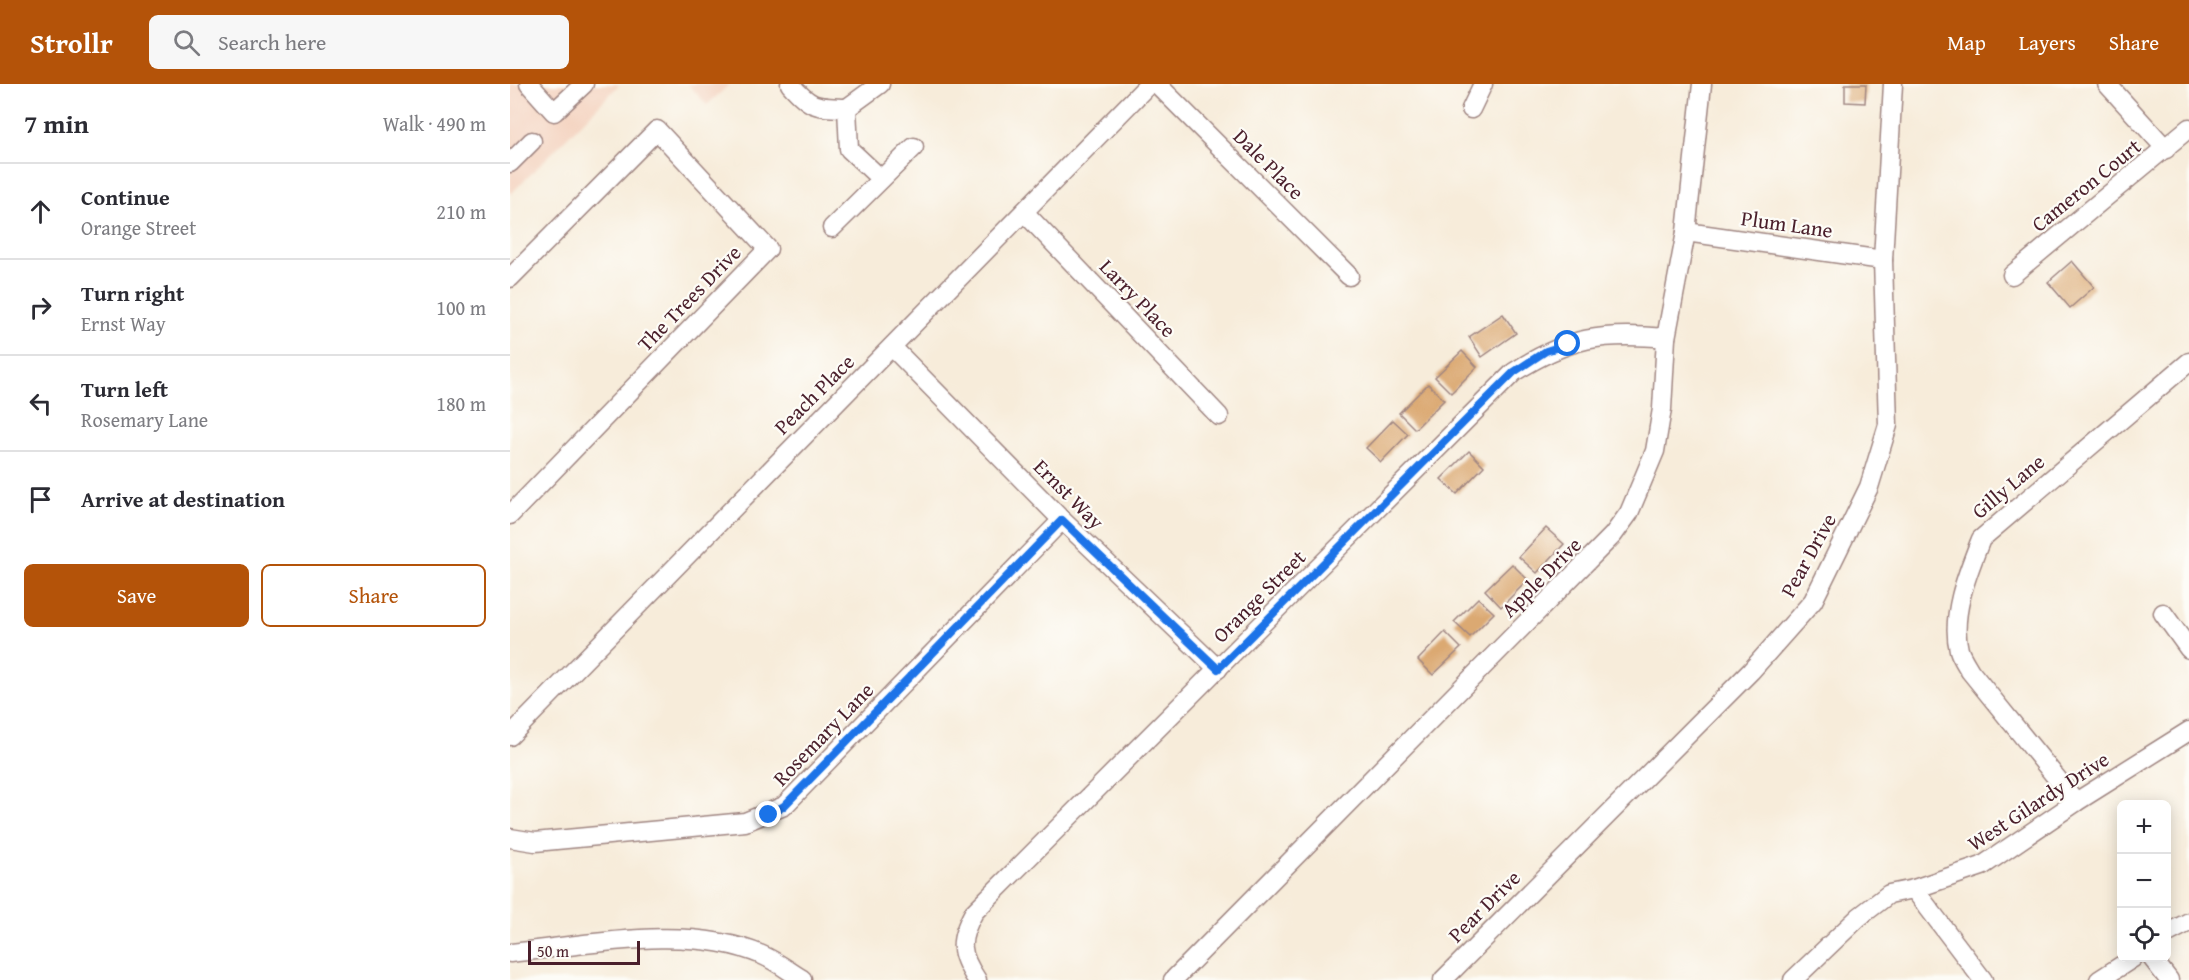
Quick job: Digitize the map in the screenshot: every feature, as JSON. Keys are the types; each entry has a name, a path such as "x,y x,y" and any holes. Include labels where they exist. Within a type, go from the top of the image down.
{"street":[{"path":"529,84 554,112 584,84"},
{"path":"790,84 806,103 822,107 847,108 879,84"},
{"name":"Peach Place","path":"510,735 1149,84"},
{"name":"Dale Place","path":"1157,84 1349,276"},
{"path":"1471,109 1483,84"},
{"name":"Apple Drive","path":"1173,980 1613,535 1629,513 1655,451 1662,410 1666,338 1686,232 1702,84"},
{"name":"Pear Drive","path":"1443,980 1751,671 1813,601 1869,487 1888,425 1883,260 1893,84"},
{"path":"2107,84 2166,148"},
{"path":"847,108 849,148 881,179"},
{"name":"Cameron Court","path":"2012,275 2189,128"},
{"name":"The Trees Drive","path":"510,278 657,130 768,249 510,515"},
{"path":"510,163 532,141"},
{"path":"832,228 914,147"},
{"name":"Larry Place","path":"1024,212 1219,416"},
{"name":"Plum Lane","path":"1686,232 1883,260"},
{"name":"Orange Street","path":"977,980 964,961 962,944 965,928 974,912 1514,372 1546,351 1589,338 1621,334 1666,338"},
{"name":"Ernst Way","path":"892,347 1062,520 1218,669"},
{"name":"Gilly Lane","path":"2076,802 1970,671 1959,652 1956,629 1968,570 1981,539 2189,362"},
{"name":"Rosemary Lane","path":"510,838 535,842 745,822 769,815 784,806 1062,520"},
{"path":"2163,613 2189,650"},
{"name":"West Gilardy Drive","path":"1793,980 1858,917 1889,894 1914,889 1982,866 2076,802 2189,731"},
{"path":"1914,889 1983,980"},
{"path":"2171,931 2189,922"},
{"path":"510,953 640,940 682,939 718,943 762,955 802,980"},
{"path":"2099,980 2126,962"},
{"path":"2156,962 2169,980"}],"shaded area":[{"path":"510,84 620,84 510,195"},
{"path":"688,84 730,84 707,105"}],"building":[{"path":"1845,84 1866,84 1865,103 1845,102"},
{"path":"2072,261 2094,287 2070,308 2048,282"},
{"path":"1503,314 1516,333 1482,357 1469,337"},
{"path":"1462,351 1477,367 1451,393 1435,377"},
{"path":"1428,384 1444,400 1415,429 1399,413"},
{"path":"1393,420 1408,434 1381,462 1366,448"},
{"path":"1469,451 1484,466 1457,494 1441,479"},
{"path":"1546,528 1564,544 1537,573 1519,557"},
{"path":"1512,564 1528,580 1501,607 1485,590"},
{"path":"1478,598 1494,613 1470,637 1454,622"},
{"path":"1445,632 1461,648 1433,675 1418,660"}],"route":[{"path":"769,815 784,806 1062,520 1218,669 1514,372 1546,351 1568,344"}]}
